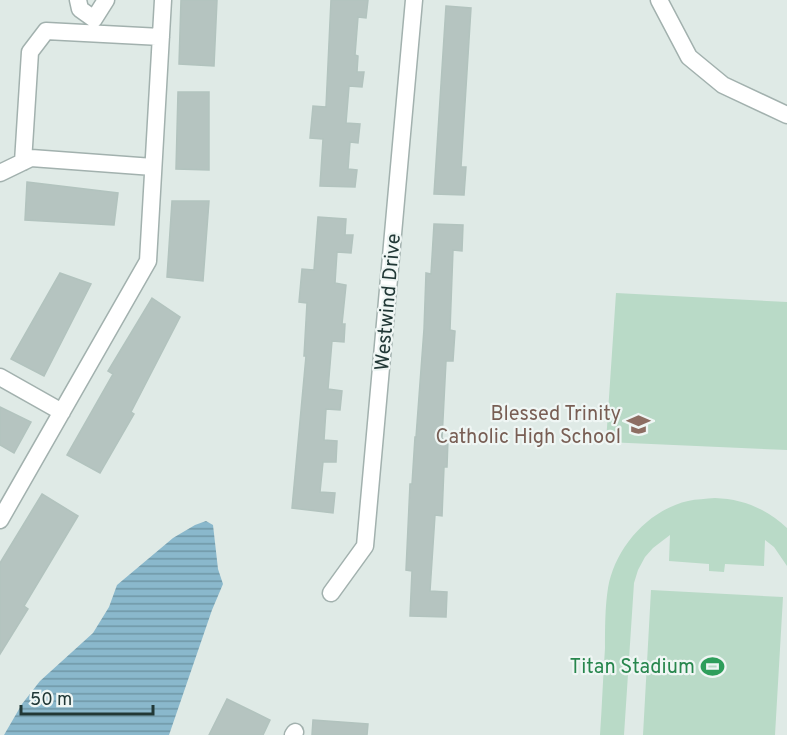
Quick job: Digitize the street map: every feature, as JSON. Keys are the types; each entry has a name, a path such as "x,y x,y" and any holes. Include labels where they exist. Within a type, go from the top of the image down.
{"street":[{"path":"78,0 80,9 94,26"},
{"path":"94,26 106,0"},
{"path":"0,520 148,261 163,0"},
{"name":"Westwind Drive","path":"331,593 365,546 414,0"},
{"path":"659,0 688,57 723,85 787,115"},
{"path":"23,162 30,52 46,31 94,26 160,37"},
{"path":"0,173 31,158 153,167"},
{"path":"0,377 62,412"}],"green space":[{"path":"616,293 787,302 787,450 606,442"},
{"path":"715,498 735,500 754,506 771,515 787,528 787,566 774,547 765,540 764,566 725,564 724,572 709,571 709,564 669,561 670,535 653,548 645,557 634,583 624,735 600,735 607,595 618,559 636,533 660,513 688,501"},
{"name":"Titan Stadium","path":"651,590 783,597 775,735 643,735"}],"water":[{"path":"206,521 213,525 218,569 223,584 169,735 4,735 22,704 40,681 93,633 109,607 117,585 173,538"}],"building":[{"path":"181,0 217,0 214,66 179,64"},
{"path":"331,0 368,0 366,18 358,17 355,55 358,56 357,72 364,72 362,87 349,86 346,123 360,124 358,143 350,142 348,169 357,170 355,187 320,186 323,139 310,138 313,106 326,107"},
{"path":"446,6 471,8 461,167 466,167 464,195 434,194"},
{"path":"178,92 209,92 209,170 176,169"},
{"path":"27,182 118,193 114,225 25,220"},
{"path":"172,201 209,201 203,281 167,277"},
{"path":"318,217 346,219 345,235 353,235 351,253 337,252 335,283 346,285 342,324 345,324 344,342 332,341 328,389 342,391 340,410 326,409 324,440 337,441 336,462 323,462 320,492 335,493 333,513 292,508 306,356 304,356 307,303 299,302 302,269 314,270"},
{"path":"434,224 463,225 462,251 453,250 450,330 455,331 453,361 446,361 442,439 448,439 447,467 444,467 442,516 435,515 430,591 447,592 446,617 410,616 412,571 406,570 426,273 431,274"},
{"path":"60,273 91,284 44,376 11,359"},
{"path":"152,298 180,317 131,412 134,414 100,473 67,455 113,374 108,371"},
{"path":"0,407 31,422 14,453 0,445"},
{"path":"42,494 78,516 24,606 28,609 0,654 0,563"},
{"path":"227,699 270,720 263,735 209,735"},
{"path":"313,720 368,724 367,735 312,735"}],"place":[{"name":"Blessed Trinity Catholic High School","path":"639,425"},
{"name":"Titan Stadium","path":"713,666"}]}
